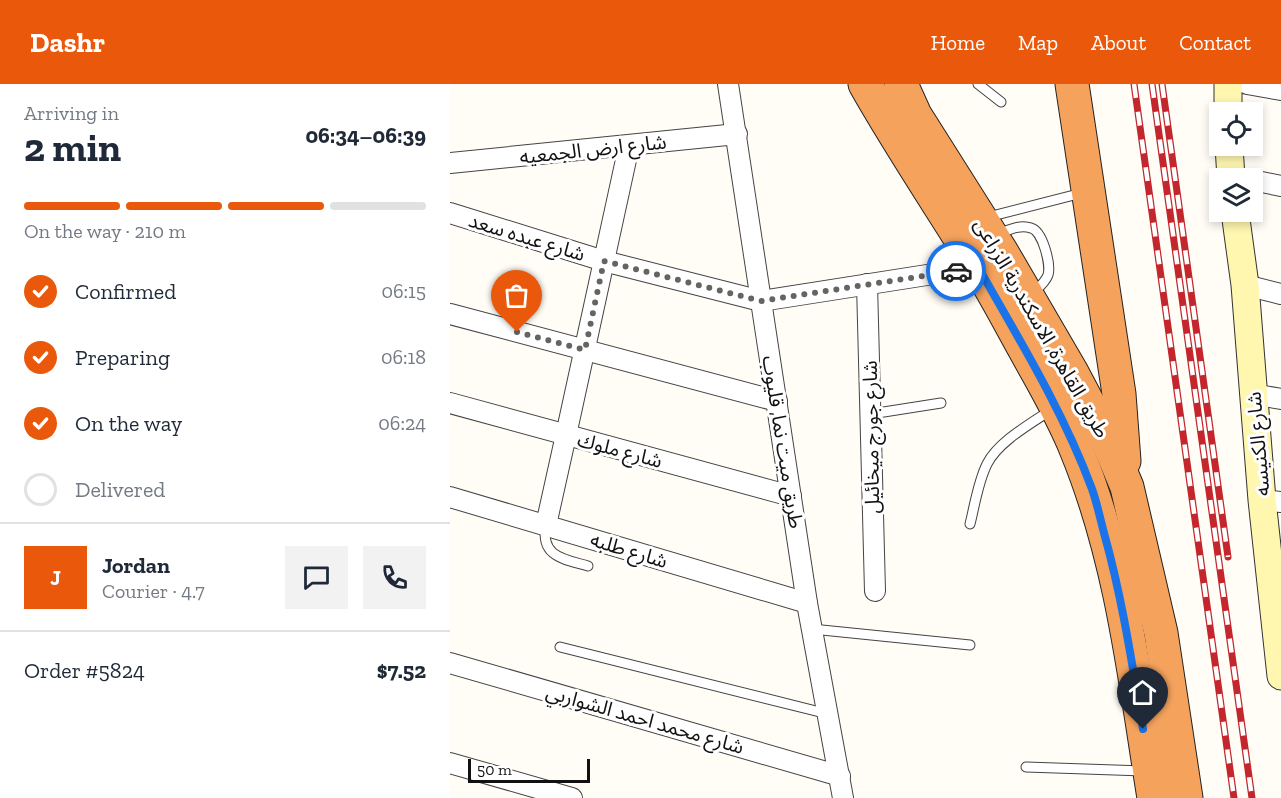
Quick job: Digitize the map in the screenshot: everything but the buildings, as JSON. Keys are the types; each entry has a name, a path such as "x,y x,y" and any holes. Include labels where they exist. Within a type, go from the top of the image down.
{"highway":[{"name":"طريق القاهرة, الاسكندرية الزراعى","path":"865,84 889,128 978,267 1044,384 1076,447 1093,492 1115,572 1130,644 1152,785"},
{"name":"طريق القاهرة, الاسكندرية الزراعى","path":"900,84 915,114 1029,298 1107,439 1126,487 1161,633 1186,798"},
{"path":"1072,84 1119,394 1126,487"}],"main road":[{"path":"1228,84 1228,102"},
{"name":"شارع الكنيسه","path":"1236,222 1245,285 1253,394 1272,501 1281,676"}],"street":[{"name":"طريق ميت نما, قليوب","path":"728,84 807,603 843,798"},
{"path":"1247,84 1281,90"},
{"name":"شارع ارض الجمعيه","path":"450,163 737,134"},
{"path":"546,525 629,146"},
{"path":"1263,182 1281,186"},
{"name":"شارع عبده سعد","path":"450,213 604,261 761,301"},
{"path":"761,301 978,267"},
{"name":"شارع جورج ميخائيل","path":"867,284 875,591"},
{"path":"1245,285 1281,294"},
{"path":"450,314 777,401"},
{"path":"1253,394 1281,399"},
{"name":"شارع ملوك","path":"450,403 791,496"},
{"name":"شارع طلبه","path":"450,497 807,603"},
{"name":"شارع محمد احمد الشواربي","path":"450,663 840,776"},
{"path":"450,763 572,798"}],"lane":[{"path":"978,84 1001,102"},
{"path":"986,228 1025,208 1089,191"},
{"path":"871,414 941,403"},
{"path":"970,524 983,473 991,458 1016,434 1055,406"},
{"path":"546,525 545,541 553,554 588,566"},
{"path":"812,629 970,645"},
{"path":"560,647 828,714"},
{"path":"1026,767 1152,785"}],"railway":[{"path":"1134,84 1234,798"},
{"path":"1152,84 1252,798"},
{"path":"1162,84 1228,557"}],"way so far":[{"path":"517,332 585,350 604,261 761,301 956,271"}],"route":[{"path":"956,271 978,267 1044,384 1076,447 1093,492 1115,572 1130,644 1143,729"}]}
